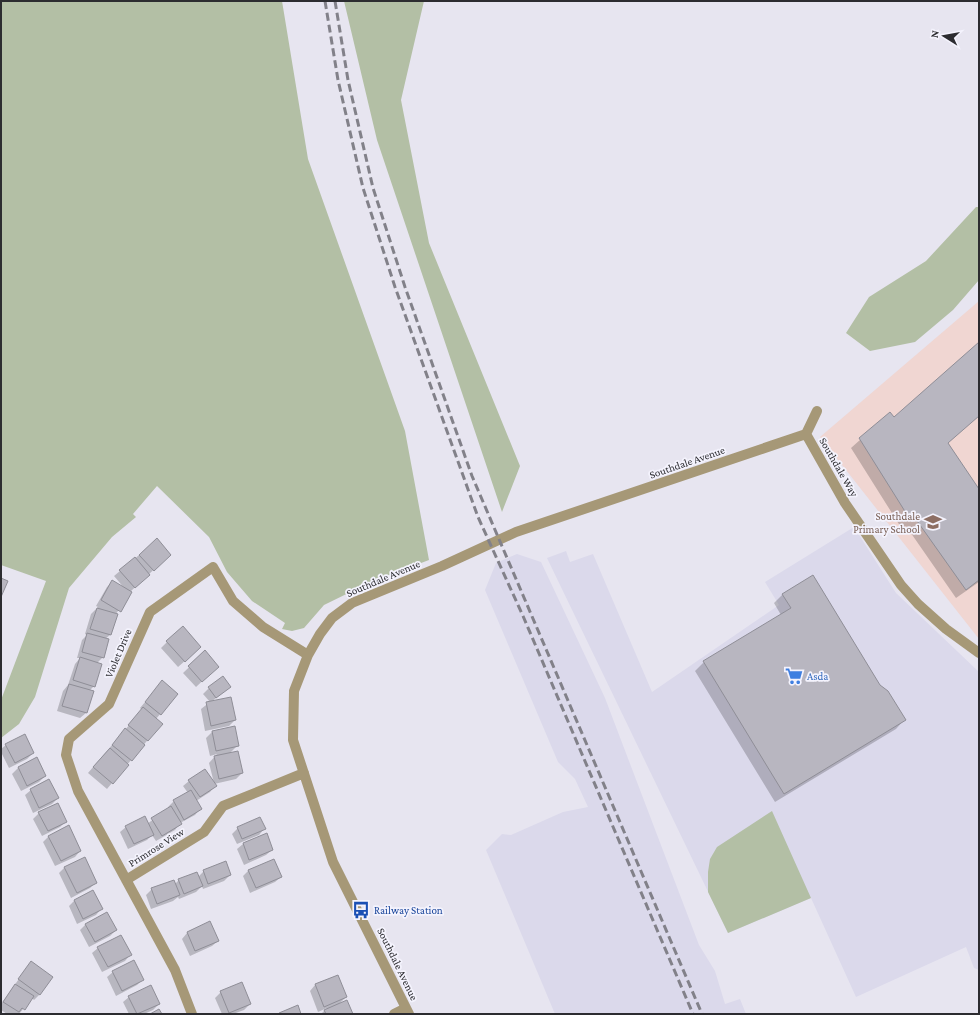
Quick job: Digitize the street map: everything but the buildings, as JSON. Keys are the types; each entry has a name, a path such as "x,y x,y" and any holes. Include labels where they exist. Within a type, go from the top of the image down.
{"street":[{"path":"806,434 817,411"},
{"name":"Southdale Way","path":"806,434 845,503 901,586 918,604 946,629 979,653"},
{"name":"Southdale Avenue","path":"407,1011 333,862 293,740 294,691 308,655 332,618 352,603 442,566 516,532 806,434"},
{"name":"Violet Drive","path":"126,880 78,791 66,755 69,739 109,704 150,612 213,567 233,600 263,628 308,655"},
{"name":"Primrose View","path":"192,1014 175,970 126,880 204,832 223,806 304,773"},
{"path":"394,1014 407,1011"}],"shaded area":[{"name":"Southdale Primary School","path":"979,301 979,639 820,437"},
{"path":"854,527 896,593 979,672 979,970 974,968 966,947 856,997 811,898 728,933 547,558 566,551 570,562 593,554 652,692 779,605 765,582"},
{"path":"517,554 541,562 605,698 699,945 715,971 725,1004 740,999 746,1014 555,1014 486,850 502,834 511,835 563,812 588,807 575,779 558,762 485,590 496,563"}],"green space":[{"path":"1,1 282,1 308,159 405,431 429,560 371,582 324,605 304,628 292,631 282,629 285,623 252,601 227,572 209,537 157,486 133,514 136,517 112,537 69,588 35,697 19,724 1,738 1,700 46,581 1,565"},
{"path":"344,1 424,1 401,100 429,243 520,466 502,512 377,140"},
{"path":"976,207 979,207 979,280 953,310 915,342 870,351 846,333 869,297 926,261"},
{"path":"772,811 811,898 728,933 708,892 708,872 710,859 717,847"}],"railway":[{"path":"325,1 338,80 363,188 395,287 478,517 523,616 693,1014"},
{"path":"335,1 348,80 373,188 405,287 472,476 702,1014"}],"place":[{"name":"Southdale Primary School","path":"933,522"},
{"name":"Asda","path":"794,676"},
{"name":"Railway Station","path":"361,910"}]}
